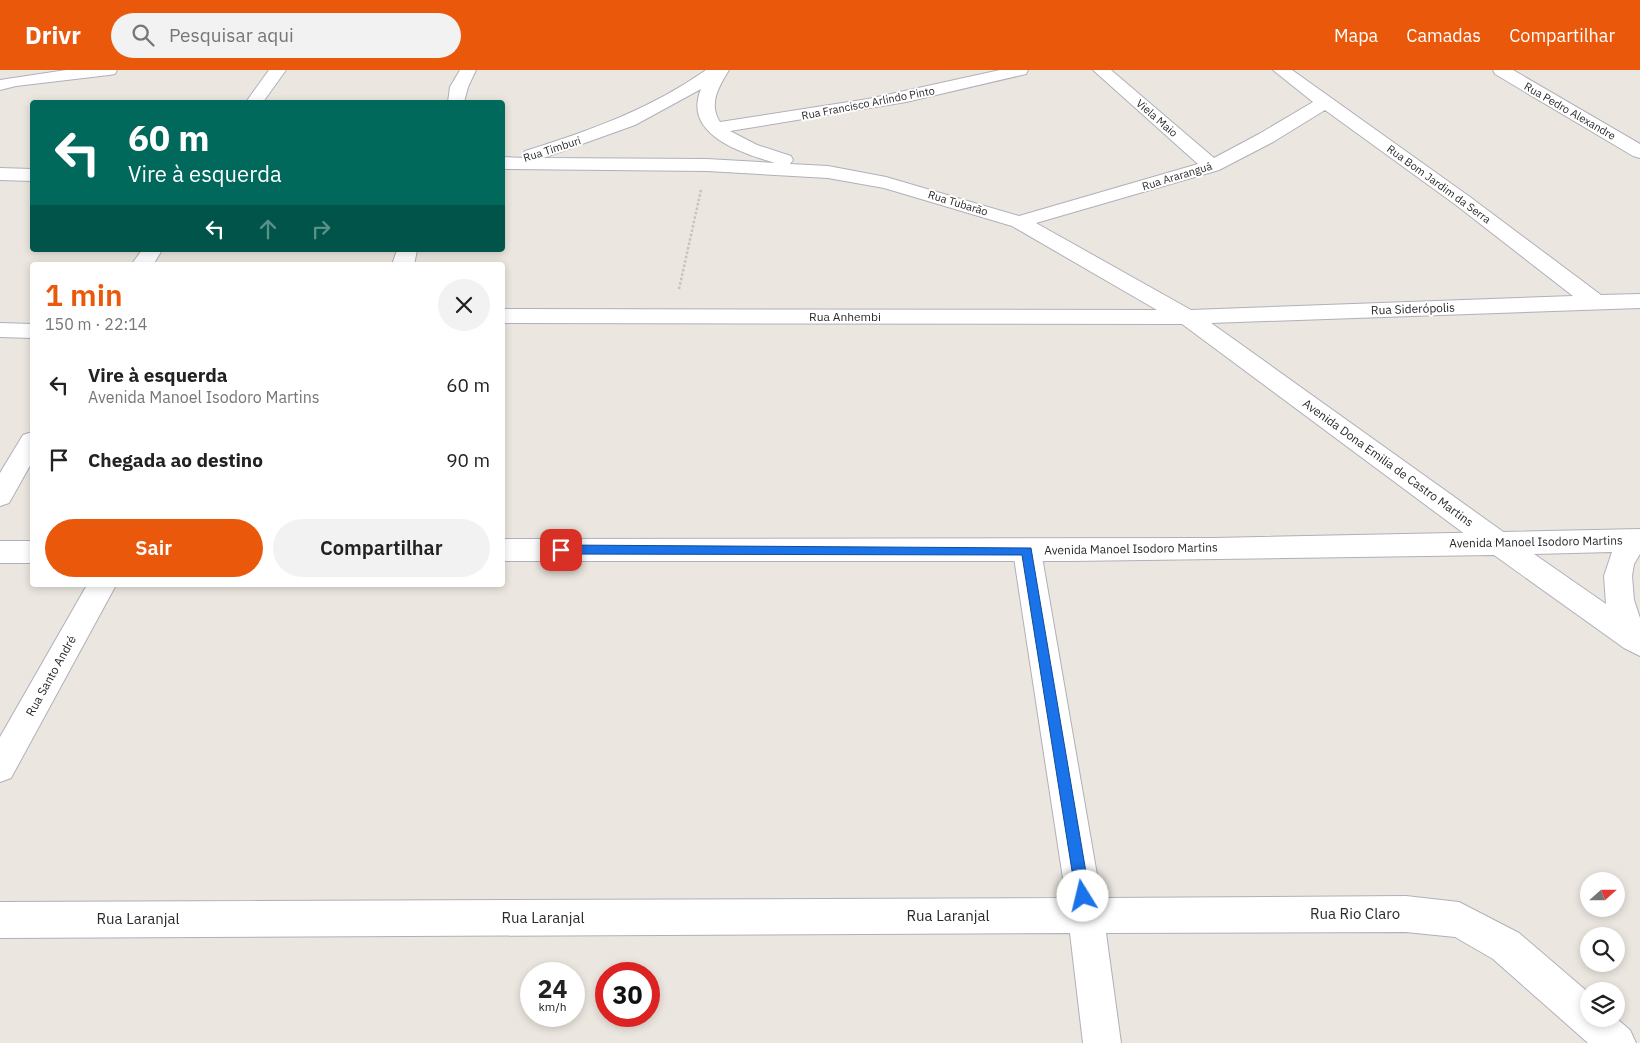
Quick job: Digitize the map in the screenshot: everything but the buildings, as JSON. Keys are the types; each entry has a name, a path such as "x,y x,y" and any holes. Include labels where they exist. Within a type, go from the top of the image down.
{"street":[{"path":"0,85 16,81 109,70"},
{"path":"256,100 278,70"},
{"path":"456,100 459,87 468,70"},
{"name":"Rua Timburi","path":"714,128 706,114 706,99 719,70"},
{"name":"Rua Timburi","path":"506,163 622,125 662,107 691,90 719,70"},
{"name":"Rua Francisco Arlindo Pinto","path":"714,128 840,109 956,86 1020,70"},
{"name":"Viela Maio","path":"1102,70 1212,166"},
{"name":"Rua Bom Jardim da Serra","path":"1281,70 1463,201 1595,302"},
{"name":"Rua Pedro Alexandre","path":"1501,70 1640,152"},
{"name":"Rua Araranguá","path":"1018,222 1212,166 1266,138 1325,102"},
{"path":"714,128 732,141 757,151 828,172"},
{"name":"Rua Timburi","path":"506,163 707,166"},
{"name":"Rua Tubarão","path":"707,166 828,172 886,183 946,199 1018,222 1187,316"},
{"path":"0,174 30,175"},
{"name":"Rua Siderópolis","path":"1187,316 1640,301"},
{"name":"Rua Anhembi","path":"505,316 673,318 1187,316"},
{"name":"Avenida Dona Emilia de Castro Martins","path":"1187,316 1499,544 1637,641"},
{"path":"0,330 30,331"},
{"path":"0,496 30,444"},
{"path":"1637,641 1622,611 1617,574 1623,553 1638,540"},
{"name":"Avenida Manoel Isodoro Martins","path":"505,550 1027,551 1638,540"},
{"path":"1027,551 1086,915 1102,1043"},
{"path":"0,552 30,552"},
{"name":"Rua Santo André","path":"0,767 101,587"},
{"name":"Rua Rio Claro","path":"1086,915 1406,914 1459,920 1506,946 1580,1010"},
{"name":"Rua Laranjal","path":"0,920 1086,915"},
{"name":"Rua Rio Claro","path":"1599,1027 1616,1043"}],"path":[{"path":"673,318 707,166"}],"route":[{"path":"561,550 1027,551 1083,896"}]}
